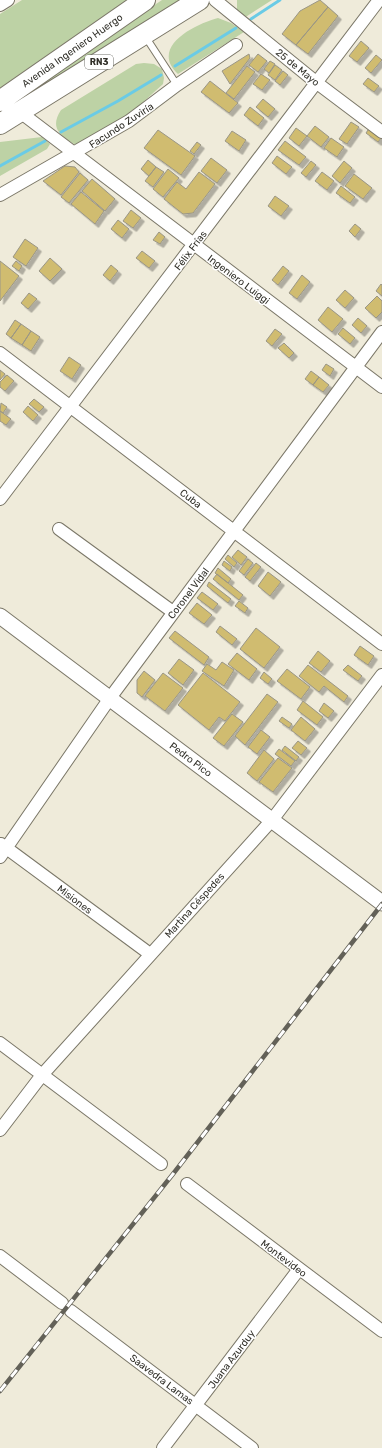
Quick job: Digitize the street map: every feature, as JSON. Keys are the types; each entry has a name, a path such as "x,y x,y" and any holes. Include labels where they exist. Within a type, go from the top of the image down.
{"highway":[{"name":"Avenida Ingeniero Huergo","path":"0,101 145,0"},
{"name":"RN3","path":"0,124 199,0"}],"street":[{"path":"0,5 8,0"},
{"name":"25 de Mayo","path":"215,0 316,83 382,132"},
{"name":"Félix Frías","path":"0,499 379,0"},
{"name":"Facundo Zuviría","path":"0,195 75,154 129,121 178,85 236,46"},
{"name":"Ingeniero Luiggi","path":"20,112 382,387"},
{"name":"Coronel Vidal","path":"2,849 173,612 382,332"},
{"name":"Cuba","path":"0,353 382,644"},
{"path":"60,529 173,612"},
{"name":"Pedro Pico","path":"0,616 382,903"},
{"name":"Martina Céspedes","path":"0,1130 42,1075 272,820 382,675"},
{"name":"Misiones","path":"2,849 150,954"},
{"path":"0,1043 161,1164"},
{"name":"Montevideo","path":"187,1184 382,1331"},
{"name":"Saavedra Lamas","path":"0,1256 252,1448"},
{"name":"Juana Azurduy","path":"163,1448 299,1269"}],"lane":[{"path":"144,34 178,85"}],"green space":[{"path":"22,0 127,0 0,88 0,14"},
{"path":"162,0 183,0 0,116 0,108"},
{"path":"237,0 272,0 244,18 237,9"},
{"path":"218,18 231,23 244,32 178,74 170,64 169,55 172,46 178,38 188,31 198,25"},
{"path":"136,64 154,64 162,69 164,78 163,84 128,116 79,147 59,132 56,123 57,117 61,110"},
{"path":"42,137 50,144 47,149 0,176 0,142"}],"building":[{"path":"320,0 328,7 296,45 282,34 300,11"},
{"path":"328,7 338,16 308,54 296,45"},
{"path":"361,41 369,48 357,62 349,56"},
{"path":"249,54 250,58 230,84 222,71"},
{"path":"258,54 267,61 258,72 249,65"},
{"path":"376,55 382,60 371,73 365,68"},
{"path":"270,61 275,64 269,73 264,69"},
{"path":"275,65 282,70 275,80 268,75"},
{"path":"247,66 255,72 234,99 226,93"},
{"path":"283,71 288,75 280,85 275,81"},
{"path":"261,74 270,80 262,90 253,84"},
{"path":"368,78 379,86 374,92 363,84"},
{"path":"210,81 238,103 229,113 201,92"},
{"path":"263,99 275,109 268,117 256,107"},
{"path":"250,107 264,118 258,126 244,115"},
{"path":"351,122 359,127 347,144 339,139"},
{"path":"315,126 329,137 321,147 307,136"},
{"path":"370,127 382,137 378,142 366,133"},
{"path":"296,128 307,136 299,146 289,138"},
{"path":"158,130 195,156 181,175 144,148"},
{"path":"232,131 246,140 239,151 225,141"},
{"path":"331,138 344,147 337,157 324,148"},
{"path":"285,141 306,157 299,165 278,150"},
{"path":"197,142 201,145 194,154 190,151"},
{"path":"277,156 292,167 286,174 272,163"},
{"path":"211,158 227,170 217,183 201,171"},
{"path":"148,160 156,167 149,176 141,169"},
{"path":"311,161 316,165 306,177 301,173"},
{"path":"344,161 352,168 340,183 332,176"},
{"path":"65,166 75,167 79,172 61,195 43,181"},
{"path":"156,167 164,172 153,187 145,181"},
{"path":"168,169 179,178 163,197 153,189"},
{"path":"199,172 215,184 193,213 183,214 164,199 177,182 186,189"},
{"path":"322,172 334,181 327,190 315,181"},
{"path":"80,173 88,180 69,203 61,197"},
{"path":"354,174 372,188 363,199 345,186"},
{"path":"92,179 115,199 105,211 82,191"},
{"path":"341,186 355,197 350,203 336,193"},
{"path":"81,192 104,211 95,224 71,204"},
{"path":"275,196 289,206 281,216 268,206"},
{"path":"131,210 141,218 133,228 123,221"},
{"path":"118,220 129,229 122,238 111,229"},
{"path":"355,224 361,229 355,237 349,231"},
{"path":"159,232 165,237 160,244 153,240"},
{"path":"25,239 38,248 26,266 13,257"},
{"path":"142,251 155,261 149,268 136,258"},
{"path":"50,258 62,269 50,281 39,271"},
{"path":"0,261 19,276 0,301"},
{"path":"16,261 22,266 19,271 12,266"},
{"path":"111,265 118,271 110,281 103,275"},
{"path":"283,266 289,271 278,285 272,280"},
{"path":"302,275 310,282 297,299 289,293"},
{"path":"381,284 382,285 382,296 376,291"},
{"path":"345,290 354,298 345,308 336,300"},
{"path":"29,293 37,299 28,309 21,303"},
{"path":"377,296 382,301 382,312 376,318 365,308"},
{"path":"328,307 343,319 332,332 318,320"},
{"path":"358,318 367,326 361,333 352,325"},
{"path":"15,320 21,324 11,338 6,334"},
{"path":"21,324 31,331 22,345 11,338"},
{"path":"343,328 355,338 350,344 338,334"},
{"path":"275,329 282,334 272,346 266,341"},
{"path":"31,331 40,337 31,351 22,345"},
{"path":"284,343 294,353 289,358 278,348"},
{"path":"69,357 81,365 72,379 60,371"},
{"path":"326,364 334,369 330,376 322,370"},
{"path":"0,370 5,374 0,380"},
{"path":"311,371 319,377 313,385 305,379"},
{"path":"7,375 14,381 5,391 0,387 0,382"},
{"path":"319,377 329,385 323,392 313,385"},
{"path":"34,399 44,407 39,412 29,404"},
{"path":"1,403 7,407 3,413 0,411"},
{"path":"28,406 38,415 33,421 23,412"},
{"path":"0,411 11,419 6,425 0,421"},
{"path":"238,550 247,557 241,565 232,557"},
{"path":"228,555 237,563 234,567 225,559"},
{"path":"248,559 253,563 244,575 239,571"},
{"path":"224,561 232,567 230,571 222,565"},
{"path":"256,563 261,567 250,581 245,577"},
{"path":"218,568 231,579 228,583 215,573"},
{"path":"268,572 281,582 270,596 258,586"},
{"path":"217,574 243,595 239,600 213,579"},
{"path":"209,582 231,599 228,603 207,586"},
{"path":"202,592 218,604 213,610 197,598"},
{"path":"239,601 248,608 245,613 235,606"},
{"path":"197,603 212,615 204,624 189,613"},
{"path":"220,626 237,639 232,645 216,632"},
{"path":"256,628 280,647 264,668 240,649"},
{"path":"175,631 209,657 204,665 169,638"},
{"path":"360,646 374,656 368,665 354,655"},
{"path":"318,651 330,661 321,672 309,663"},
{"path":"237,653 257,669 249,680 228,664"},
{"path":"179,659 194,670 183,685 168,673"},
{"path":"222,662 234,670 224,686 202,671 207,664 216,670"},
{"path":"308,665 348,696 344,702 324,686 319,692 299,676"},
{"path":"348,665 362,676 358,681 343,670"},
{"path":"287,669 310,687 301,699 277,681"},
{"path":"144,671 155,680 142,697 137,693 137,680"},
{"path":"264,672 272,679 268,684 260,678"},
{"path":"163,673 183,688 165,711 145,696"},
{"path":"203,673 240,702 225,721 219,717 209,730 178,705"},
{"path":"267,694 278,702 245,745 235,736"},
{"path":"303,701 323,717 317,725 297,710"},
{"path":"324,703 334,711 328,718 319,711"},
{"path":"232,714 243,722 224,746 213,738"},
{"path":"282,717 292,724 289,728 279,721"},
{"path":"301,717 315,729 305,741 291,730"},
{"path":"261,730 270,737 257,754 248,747"},
{"path":"298,741 307,748 301,755 292,748"},
{"path":"285,746 299,757 296,761 282,750"},
{"path":"279,749 295,761 291,766 275,754"},
{"path":"264,750 274,759 257,781 247,773"},
{"path":"278,758 292,768 273,792 259,782"}],"waterway":[{"path":"251,19 280,0"},
{"path":"175,66 236,28"},
{"path":"61,132 118,101 161,75"},
{"path":"0,166 45,141"}],"railway":[{"path":"0,1391 173,1174 382,904"}]}
